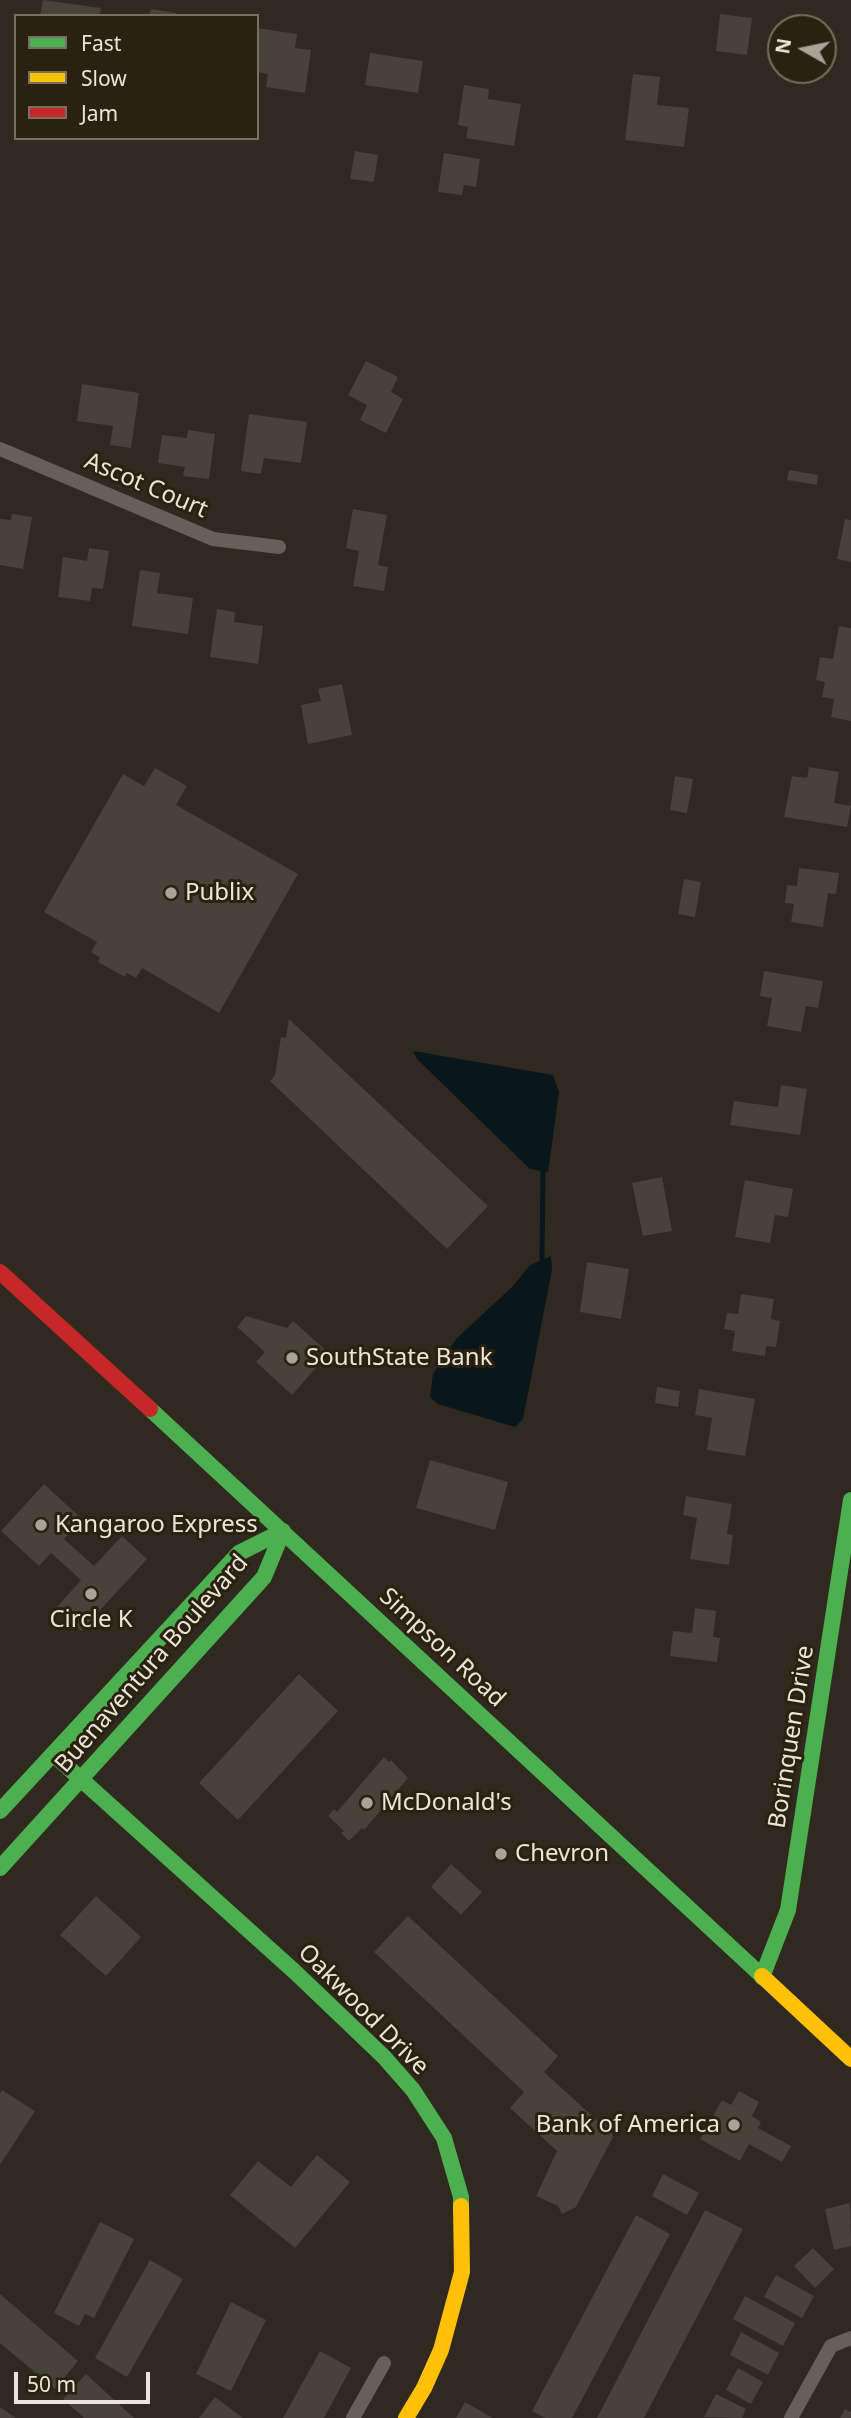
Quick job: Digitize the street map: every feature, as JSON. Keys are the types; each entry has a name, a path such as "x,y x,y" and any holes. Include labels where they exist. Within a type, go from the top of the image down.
{"main road":[{"name":"Simpson Road","path":"0,1272 851,2059"},
{"name":"Borinquen Drive","path":"762,1977 788,1910 851,1500"},
{"name":"Buenaventura Boulevard","path":"0,1811 239,1553 283,1531"},
{"name":"Buenaventura Boulevard","path":"0,1868 264,1577 283,1531"},
{"name":"Oakwood Drive","path":"53,1754 295,1972 384,2057 413,2090 444,2138 461,2197 462,2272 441,2350 424,2388 406,2418"}],"street":[{"name":"Ascot Court","path":"0,449 213,539 279,547"},
{"path":"791,2418 831,2346 851,2338"},
{"path":"353,2418 384,2363"}],"shaded area":[{"path":"413,1051 553,1075 559,1092 548,1172 530,1169 417,1059"},
{"path":"551,1256 552,1270 523,1419 515,1427 438,1404 430,1397 433,1374 456,1339 513,1286 530,1265"}],"building":[{"path":"43,0 101,8 100,14 40,14"},
{"path":"151,9 176,13 176,14 150,14"},
{"path":"720,14 752,18 747,55 716,51"},
{"path":"259,28 297,34 295,48 311,50 305,93 266,87 268,74 259,72"},
{"path":"370,53 423,61 418,93 365,85"},
{"path":"633,74 660,77 657,105 689,108 684,147 625,140"},
{"path":"464,85 489,89 488,99 521,104 514,146 466,138 468,127 458,125"},
{"path":"355,151 378,155 374,182 350,179"},
{"path":"444,153 480,159 476,187 464,185 462,195 438,192"},
{"path":"366,361 398,377 391,392 403,399 386,433 360,420 367,405 348,395"},
{"path":"82,384 139,393 131,448 110,445 113,426 77,421"},
{"path":"249,414 307,422 301,463 264,458 261,474 241,471"},
{"path":"188,430 215,434 209,479 183,476 185,467 158,463 162,435 187,438"},
{"path":"789,470 818,475 817,485 787,480"},
{"path":"353,509 387,515 378,565 388,567 384,591 353,586 359,551 346,548"},
{"path":"12,514 32,517 23,569 0,565 0,519 11,520"},
{"path":"845,519 851,520 851,562 837,559"},
{"path":"89,548 109,551 103,589 92,588 90,601 58,597 63,557 87,561"},
{"path":"140,570 160,573 157,593 193,598 188,634 132,626"},
{"path":"217,609 235,612 234,622 263,626 258,664 210,657"},
{"path":"839,626 851,628 851,721 831,717 834,699 822,697 825,682 816,680 820,657 833,659"},
{"path":"342,684 352,735 308,744 301,705 321,701 318,689"},
{"path":"809,767 839,772 834,803 851,806 847,827 784,817 792,776 807,778"},
{"name":"Publix","path":"155,768 187,786 176,805 298,874 219,1013 142,968 136,978 127,973 125,977 98,962 100,958 91,952 97,942 44,912 123,774 144,786"},
{"path":"675,776 693,779 687,813 670,810"},
{"path":"799,868 839,873 836,894 828,893 823,927 791,922 794,904 785,903 787,885 797,886"},
{"path":"684,879 701,882 695,917 678,914"},
{"path":"764,971 823,981 818,1008 806,1006 801,1032 767,1026 772,998 760,996"},
{"path":"289,1019 488,1206 447,1249 270,1081 275,1075 281,1037 286,1038"},
{"path":"781,1085 807,1089 800,1135 730,1125 734,1101 778,1107"},
{"path":"662,1177 672,1231 643,1236 632,1183"},
{"path":"745,1180 793,1189 788,1217 775,1215 770,1243 735,1237"},
{"path":"587,1262 629,1269 621,1319 580,1312"},
{"path":"741,1294 774,1299 771,1319 780,1321 776,1347 766,1346 765,1356 732,1351 735,1331 724,1329 727,1313 738,1314"},
{"name":"SouthState Bank","path":"246,1316 287,1328 293,1321 329,1353 292,1395 256,1362 265,1352 237,1327"},
{"path":"657,1387 680,1391 678,1407 655,1403"},
{"path":"699,1389 755,1399 745,1456 707,1450 712,1418 695,1415"},
{"path":"430,1460 508,1482 495,1530 416,1508"},
{"path":"44,1484 82,1519 64,1539 94,1566 122,1536 147,1559 81,1631 56,1608 81,1580 51,1553 39,1566 1,1531"},
{"path":"686,1496 732,1504 727,1534 733,1535 729,1565 690,1559 697,1518 683,1515"},
{"path":"695,1608 716,1611 713,1637 720,1638 717,1662 670,1656 673,1631 692,1633"},
{"path":"299,1674 338,1711 238,1820 199,1783"},
{"name":"McDonald's","path":"384,1757 389,1762 391,1760 408,1778 364,1830 362,1828 349,1841 341,1833 344,1831 328,1816 334,1809 337,1812"},
{"path":"451,1864 482,1892 461,1915 431,1887"},
{"path":"96,1896 141,1937 106,1976 60,1935"},
{"path":"408,1916 558,2056 544,2072 601,2124 610,2124 613,2137 576,2207 562,2214 558,2206 536,2196 557,2151 510,2108 524,2092 374,1952"},
{"path":"2,2090 35,2111 0,2165 0,2094"},
{"path":"739,2091 759,2102 752,2116 761,2122 758,2128 791,2146 782,2162 749,2144 740,2161 700,2139 722,2100 731,2105"},
{"path":"317,2155 350,2182 295,2248 230,2195 258,2161 291,2187"},
{"path":"663,2174 699,2193 687,2215 652,2196"},
{"path":"850,2203 851,2246 834,2250 825,2209"},
{"path":"705,2210 743,2229 644,2418 597,2418"},
{"path":"636,2215 670,2234 572,2418 545,2418 532,2411"},
{"path":"100,2222 134,2239 94,2318 85,2314 79,2326 54,2313"},
{"path":"813,2248 834,2269 815,2288 794,2266"},
{"path":"150,2260 183,2279 127,2377 95,2358"},
{"path":"776,2275 814,2296 802,2318 764,2297"},
{"path":"0,2294 78,2361 55,2389 0,2343"},
{"path":"745,2296 795,2323 783,2346 733,2319"},
{"path":"231,2302 266,2320 231,2391 196,2374"},
{"path":"741,2332 779,2353 768,2375 730,2355"},
{"path":"320,2351 351,2368 324,2418 283,2418"},
{"path":"738,2368 763,2382 751,2404 726,2390"},
{"path":"86,2374 134,2418 84,2418 63,2399"},
{"path":"716,2394 746,2409 742,2418 704,2417"},
{"path":"215,2397 243,2418 199,2418"},
{"path":"465,2402 493,2418 456,2418"},
{"path":"0,2407 16,2418 0,2418"},
{"path":"845,2409 851,2412 851,2418 840,2418"}],"waterway":[{"path":"542,1259 543,1172"}],"traffic: fast":[{"path":"150,1409 762,1976"},
{"path":"762,1977 788,1910 851,1500"},
{"path":"0,1811 239,1553 283,1531"},
{"path":"0,1868 264,1577 283,1531"},
{"path":"53,1754 295,1972 384,2057 413,2090 444,2138 461,2197 461,2206"}],"traffic: slow":[{"path":"762,1976 851,2059"},
{"path":"406,2418 424,2388 441,2350 462,2272 461,2206"}],"traffic: jam":[{"path":"0,1272 150,1409"}],"place":[{"name":"Publix","path":"171,893"},
{"name":"SouthState Bank","path":"292,1358"},
{"name":"Kangaroo Express","path":"41,1525"},
{"name":"Circle K","path":"91,1594"},
{"name":"McDonald's","path":"367,1803"},
{"name":"Chevron","path":"501,1854"},
{"name":"Bank of America","path":"734,2125"}]}
